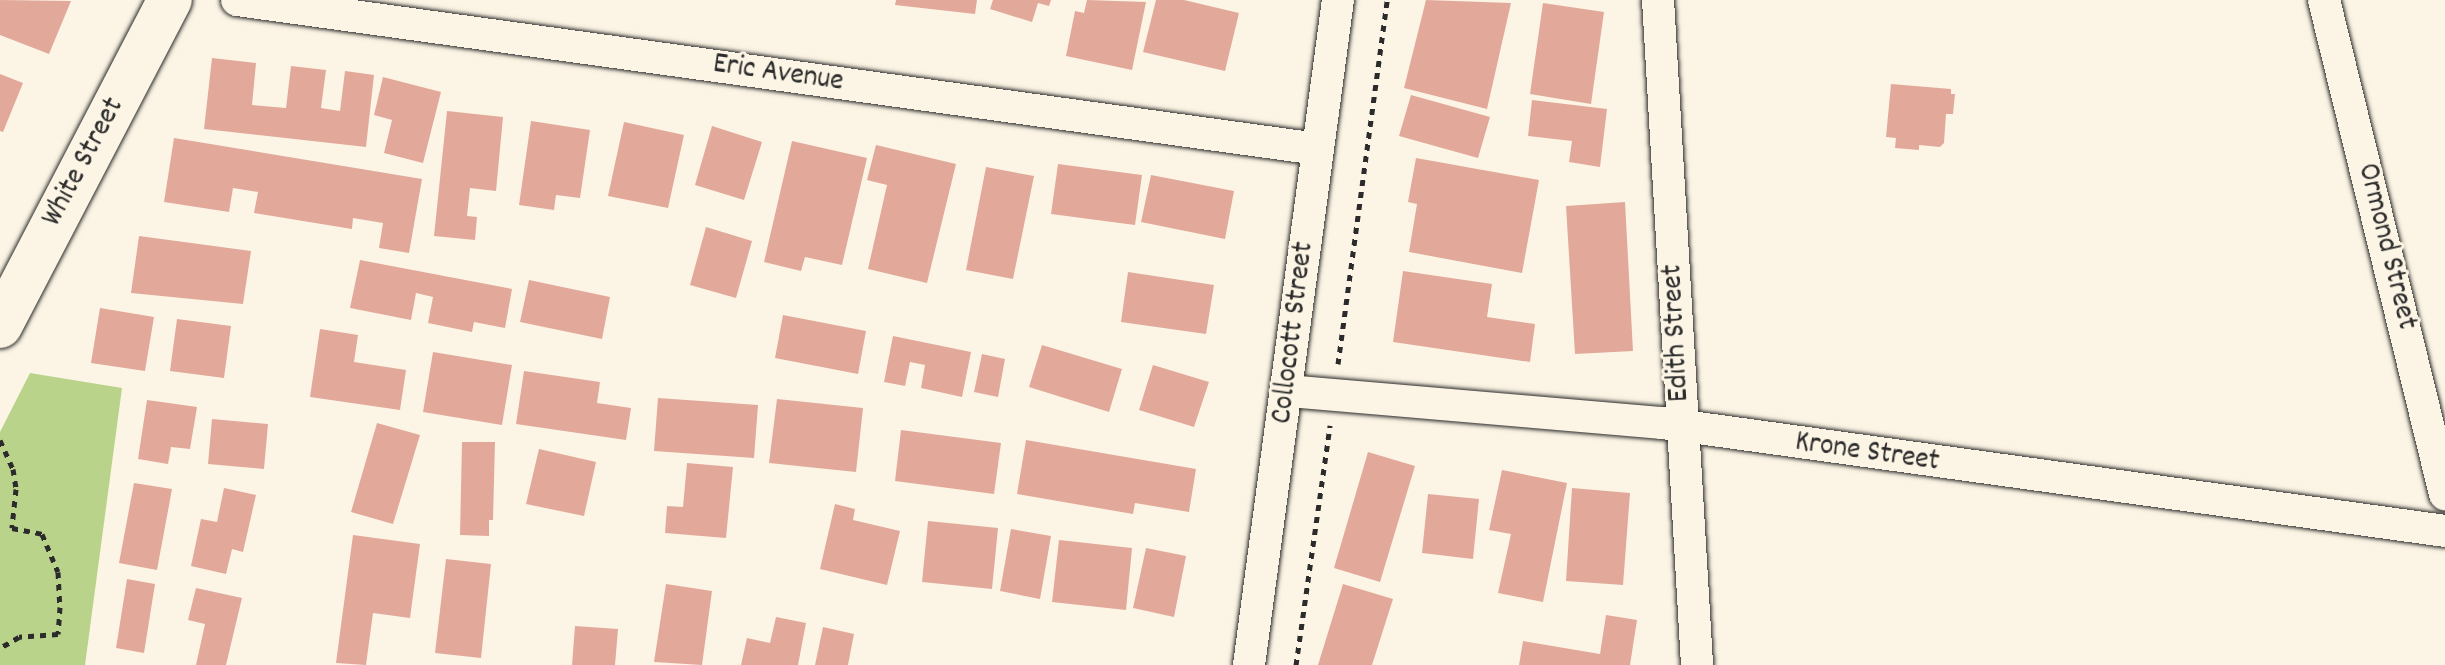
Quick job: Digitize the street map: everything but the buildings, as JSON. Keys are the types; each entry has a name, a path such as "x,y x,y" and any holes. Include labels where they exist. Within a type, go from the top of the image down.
{"main road":[{"name":"White Street","path":"0,326 170,0"}],"street":[{"name":"Eric Avenue","path":"237,0 1318,149"},
{"name":"Collocott Street","path":"1249,665 1338,0"},
{"name":"Edith Street","path":"1658,0 1697,665"},
{"name":"Ormond Street","path":"2324,0 2445,494"},
{"name":"Krone Street","path":"1288,391 1683,428 2445,531"}],"path":[{"path":"1296,665 1387,0"},
{"path":"0,440 13,469 16,489 12,528 42,534 58,572 60,607 58,634 19,637 0,648"}],"green space":[{"path":"30,373 122,388 85,665 0,665 0,432"}]}
